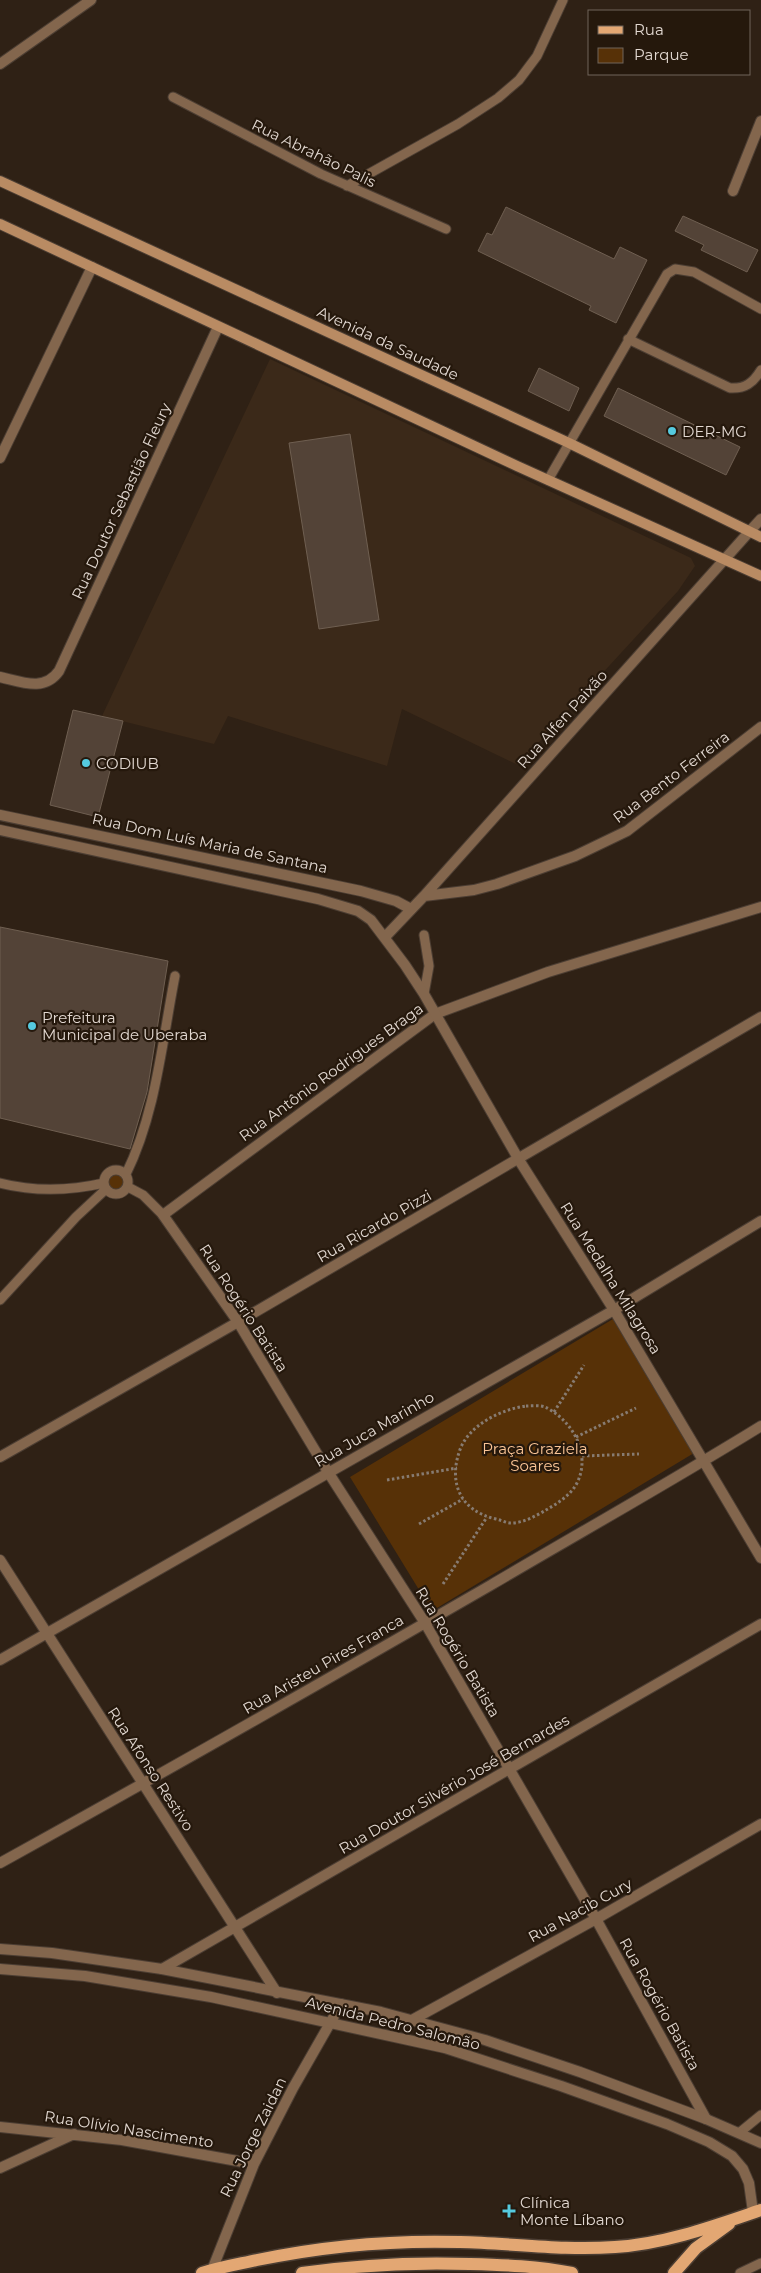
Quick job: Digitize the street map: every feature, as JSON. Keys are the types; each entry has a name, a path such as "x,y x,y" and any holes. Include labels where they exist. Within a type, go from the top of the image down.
{"main road":[{"name":"Avenida da Saudade","path":"0,181 569,443 761,537"},
{"path":"0,224 548,480 761,576"},
{"path":"207,2271 297,2252 366,2243 460,2242 546,2247 615,2247 668,2238 757,2211"},
{"path":"674,2273 696,2248 736,2218"},
{"path":"302,2273 345,2267 413,2262 544,2267 572,2273"}],"street":[{"path":"0,64 91,0"},
{"path":"733,191 761,121"},
{"path":"0,458 92,267"},
{"name":"Rua Doutor Sebastião Fleury","path":"0,677 24,683 46,683 53,679 58,671 218,327"},
{"name":"Rua Alfen Paixão","path":"385,937 424,896 761,519"},
{"name":"Rua Bento Ferreira","path":"424,896 474,890 497,884 575,856 626,831 761,727"},
{"name":"Rua Dom Luís Maria de Santana","path":"0,814 361,891 396,901 411,909"},
{"name":"Rua Dom Luís Maria de Santana","path":"0,830 340,904 358,911 371,920 424,994"},
{"name":"Rua Antônio Rodrigues Braga","path":"163,1215 435,1014 548,972 761,907"},
{"name":"Rua Medalha Milagrosa","path":"424,994 519,1160 614,1310 761,1558"},
{"name":"Rua Ricardo Pizzi","path":"0,1457 519,1160 761,1017"},
{"name":"Rua Rogério Batista","path":"163,1215 238,1322 328,1472 425,1623 596,1919 706,2119"},
{"name":"Rua Juca Marinho","path":"0,1660 614,1310 761,1221"},
{"name":"Rua Aristeu Pires Franca","path":"0,1863 143,1784 425,1623 761,1426"},
{"name":"Rua Afonso Restivo","path":"0,1560 277,1993"},
{"name":"Rua Doutor Silvério José Bernardes","path":"162,1969 761,1624"},
{"name":"Rua Nacib Cury","path":"412,2020 596,1919 761,1824"},
{"name":"Avenida Pedro Salomão","path":"0,1948 52,1953 162,1969 412,2020 485,2040 552,2063 706,2119 761,2143"},
{"name":"Avenida Pedro Salomão","path":"0,1970 95,1978 211,1997 445,2048 561,2086 667,2124 709,2142 732,2156 743,2168 757,2211"},
{"name":"Rua Jorge Zaidan","path":"207,2271 254,2164 293,2088 341,2004"},
{"name":"Rua Olívio Nascimento","path":"0,2127 74,2134 254,2164"},
{"path":"0,2168 74,2134"}],"lane":[{"path":"347,186 458,124 498,98 519,80 537,56 564,0"},
{"name":"Rua Abrahão Palis","path":"173,97 347,186 446,229"},
{"path":"548,480 667,274 676,269 694,272 761,309"},
{"path":"628,339 730,388 740,389 749,385 761,370"},
{"path":"424,935 429,966 424,994"},
{"path":"126,1174 138,1150 145,1126 175,976"},
{"path":"121,1170 126,1174 129,1180 128,1187 124,1192 118,1194 111,1193 105,1186 105,1176 109,1172 121,1170"},
{"path":"0,1183 50,1190 105,1186"},
{"path":"0,1300 105,1186"},
{"path":"128,1187 143,1195 163,1215"},
{"path":"739,2133 761,2116"},
{"path":"740,2273 759,2267"}],"path":[{"path":"554,1412 584,1365"},
{"path":"526,1406 546,1407 554,1412 564,1419 576,1437 582,1456 577,1483 567,1496 534,1518 512,1523 487,1517 470,1509 458,1491 457,1468 462,1446 474,1430 490,1418 509,1408 526,1406"},
{"path":"576,1437 636,1408"},
{"path":"582,1456 639,1454"},
{"path":"387,1480 457,1468"},
{"path":"419,1524 463,1499"},
{"path":"443,1584 487,1517"}],"shaded area":[{"path":"270,359 691,558 695,566 678,591 518,765 402,709 387,766 228,716 214,744 102,716"}],"green space":[{"path":"116,1171 124,1174 127,1182 124,1190 116,1193 108,1190 105,1182 108,1174"},
{"name":"Praça Graziela Soares","path":"613,1319 694,1453 432,1611 350,1477"}],"building":[{"path":"506,207 614,259 620,247 647,260 616,323 589,310 591,306 478,251 487,233 492,235"},
{"path":"683,216 758,250 747,272 701,250 704,245 675,231"},
{"path":"539,368 579,388 569,411 528,391"},
{"name":"DER-MG","path":"618,388 740,447 726,475 604,416"},
{"path":"350,434 379,620 319,629 289,443"},
{"name":"CODIUB","path":"73,710 123,721 98,817 50,805"},
{"path":"0,927 168,961 147,1092 130,1149 0,1118"}],"place":[{"name":"DER-MG","path":"672,431"},
{"name":"CODIUB","path":"86,763"},
{"name":"Prefeitura Municipal de Uberaba","path":"32,1026"},
{"name":"Clínica Monte Líbano","path":"509,2211"}]}
